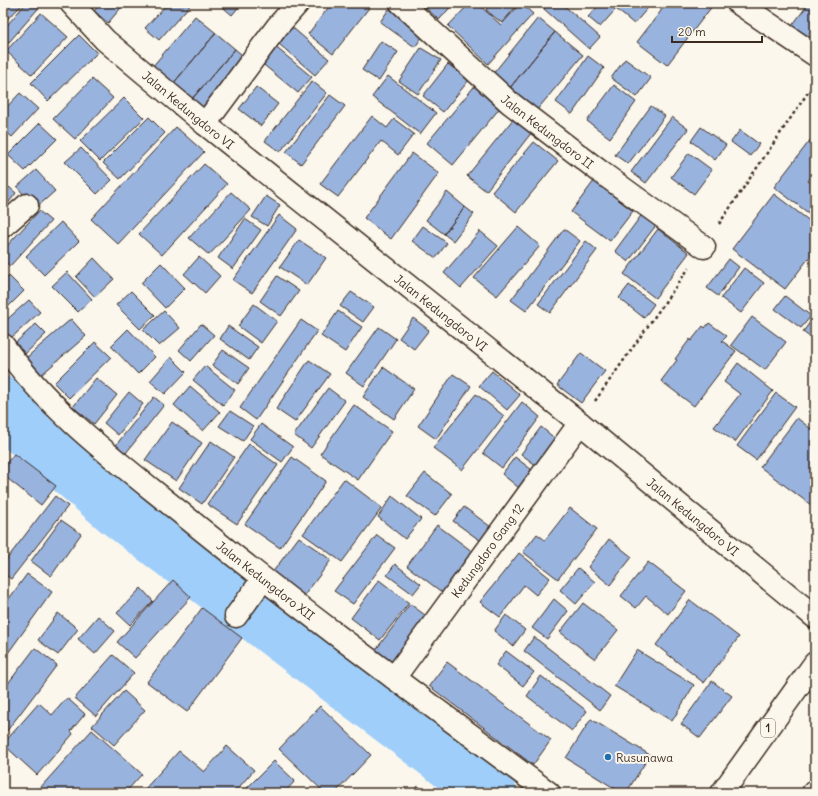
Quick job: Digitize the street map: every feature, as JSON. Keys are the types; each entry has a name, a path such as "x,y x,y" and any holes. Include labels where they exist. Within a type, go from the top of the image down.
{"main road":[{"name":"Jalan Kedungdoro VI","path":"71,3 105,40 205,124 580,423 815,617"},
{"path":"205,124 277,27 298,3"},
{"name":"Jalan Kedungdoro II","path":"401,3 509,102 602,173 704,247"},
{"path":"738,3 815,55"},
{"path":"3,226 27,205"},
{"name":"Jalan Kedungdoro XII","path":"3,345 14,360 74,426 261,582 549,793"},
{"name":"Kedungdoro Gang 12","path":"394,678 580,423"},
{"path":"239,612 261,582"},
{"name":"1","path":"722,793 815,663"}],"building":[{"path":"3,3 20,3 22,5 3,23"},
{"path":"26,3 43,3 3,49 3,30"},
{"path":"101,3 125,3 108,23 94,11"},
{"path":"168,3 192,3 159,40 145,28"},
{"path":"218,3 242,3 232,15"},
{"path":"332,3 372,4 333,54 308,34"},
{"path":"425,3 454,3 439,20 423,5"},
{"path":"470,3 477,3 501,25 521,3 533,14 488,64 448,26"},
{"path":"492,3 519,3 502,23 486,10"},
{"path":"549,3 561,3 600,37 589,49 544,9"},
{"path":"601,3 609,3 616,9 600,27 588,17"},
{"path":"620,3 652,3 634,24 616,9"},
{"path":"667,3 710,3 713,5 667,65 637,42"},
{"path":"809,3 815,3 815,26 806,38 791,27"},
{"path":"389,9 425,33 415,47 380,22"},
{"path":"41,13 68,37 32,75 6,51"},
{"path":"195,16 216,33 172,85 152,67"},
{"path":"538,18 555,32 509,89 492,75"},
{"path":"286,22 329,59 315,75 272,38"},
{"path":"555,32 583,55 536,111 509,89"},
{"path":"216,33 235,49 191,100 172,85"},
{"path":"79,35 97,53 48,101 31,83"},
{"path":"381,41 398,52 379,81 362,70"},
{"path":"273,45 312,77 298,93 259,61"},
{"path":"421,48 441,60 418,94 399,81"},
{"path":"235,49 248,60 204,111 191,100"},
{"path":"588,56 604,68 572,114 556,102"},
{"path":"625,59 651,78 637,97 611,78"},
{"path":"448,64 469,80 443,112 423,96"},
{"path":"388,76 436,113 420,134 372,97"},
{"path":"92,79 113,98 75,139 53,119"},
{"path":"312,81 327,93 280,152 265,141"},
{"path":"478,82 504,103 453,165 427,143"},
{"path":"614,85 636,102 610,138 587,121"},
{"path":"256,87 278,104 261,126 239,109"},
{"path":"20,93 38,109 12,137 3,129 3,111"},
{"path":"330,95 345,106 301,164 286,152"},
{"path":"124,98 144,118 100,161 80,141"},
{"path":"651,106 665,116 628,164 615,155"},
{"path":"372,116 387,128 394,119 414,134 398,155 381,141 338,197 320,184"},
{"path":"149,117 165,133 120,179 103,163"},
{"path":"672,117 688,129 646,183 631,172"},
{"path":"514,118 532,132 486,191 467,176"},
{"path":"40,123 57,139 25,171 8,155"},
{"path":"176,127 204,152 118,244 91,219"},
{"path":"701,127 726,145 715,160 691,141"},
{"path":"740,130 759,144 750,156 731,142"},
{"path":"815,134 815,172 808,181 815,186 815,218 774,187"},
{"path":"534,142 558,161 516,212 492,192"},
{"path":"81,148 112,180 97,194 65,162"},
{"path":"412,153 439,173 391,239 364,218"},
{"path":"689,153 712,170 694,194 671,177"},
{"path":"204,164 227,184 162,255 139,234"},
{"path":"36,170 55,191 36,208 17,187"},
{"path":"594,181 633,211 610,241 571,212"},
{"path":"3,182 16,193 3,210"},
{"path":"231,192 251,210 209,255 189,238"},
{"path":"447,192 465,207 444,234 426,220"},
{"path":"774,194 815,225 815,250 785,289 732,249"},
{"path":"266,196 280,205 267,226 252,217"},
{"path":"465,207 474,214 453,241 444,234"},
{"path":"39,211 51,221 10,266 3,260 3,250"},
{"path":"643,213 657,224 628,262 615,251"},
{"path":"279,215 297,229 252,293 233,280"},
{"path":"245,219 261,230 233,269 218,258"},
{"path":"61,222 79,241 44,275 26,256"},
{"path":"423,226 447,243 436,258 412,241"},
{"path":"518,227 540,246 497,296 474,278"},
{"path":"564,229 580,241 526,311 511,300"},
{"path":"658,229 689,253 655,298 624,274"},
{"path":"480,231 498,246 461,288 444,273"},
{"path":"299,240 326,258 307,285 280,267"},
{"path":"586,241 597,250 550,313 538,304"},
{"path":"199,257 220,276 205,293 184,274"},
{"path":"94,258 114,279 95,297 76,277"},
{"path":"729,259 739,267 718,296 707,288"},
{"path":"161,263 185,288 165,308 141,283"},
{"path":"744,268 764,283 741,313 721,298"},
{"path":"67,272 92,299 78,312 52,286"},
{"path":"9,276 24,291 3,312 3,282"},
{"path":"277,276 299,291 281,316 260,301"},
{"path":"629,285 654,304 644,318 619,298"},
{"path":"131,291 155,315 140,329 116,305"},
{"path":"351,292 374,307 363,322 340,306"},
{"path":"785,296 811,316 801,328 775,309"},
{"path":"29,300 40,312 10,339 3,332 3,323"},
{"path":"254,304 277,321 261,343 238,326"},
{"path":"164,311 180,328 159,346 143,330"},
{"path":"338,311 362,327 345,352 321,336"},
{"path":"752,317 786,342 765,370 731,345"},
{"path":"413,318 429,330 414,349 399,338"},
{"path":"813,318 815,320 815,341 803,332"},
{"path":"71,319 86,336 41,375 26,358"},
{"path":"301,320 317,331 256,420 240,408"},
{"path":"709,323 727,336 722,341 736,351 694,406 661,381 677,360 675,359 690,339 691,341 703,326 705,328"},
{"path":"36,324 46,334 25,354 15,343"},
{"path":"201,324 214,335 191,361 179,350"},
{"path":"228,326 258,347 249,360 220,339"},
{"path":"379,327 396,339 364,386 346,373"},
{"path":"128,329 155,357 138,374 111,346"},
{"path":"95,342 111,357 69,398 54,383"},
{"path":"223,350 249,368 238,384 212,365"},
{"path":"581,353 605,371 581,403 557,385"},
{"path":"171,357 186,372 165,394 150,381"},
{"path":"309,360 330,374 295,422 276,409"},
{"path":"738,363 773,391 735,442 714,427 740,394 724,382"},
{"path":"205,366 235,390 223,405 193,380"},
{"path":"383,367 414,389 394,419 363,397"},
{"path":"492,371 520,395 507,410 479,386"},
{"path":"453,374 471,386 436,439 418,426"},
{"path":"96,378 117,395 94,424 73,407"},
{"path":"190,386 220,412 203,431 174,405"},
{"path":"328,388 345,401 311,448 294,435"},
{"path":"129,392 143,404 118,435 104,423"},
{"path":"776,393 795,407 756,460 737,446"},
{"path":"476,394 504,416 462,470 433,448"},
{"path":"154,397 164,405 122,458 112,450"},
{"path":"522,402 540,417 502,468 483,453"},
{"path":"815,402 815,417 808,412"},
{"path":"354,405 392,431 358,480 320,454"},
{"path":"230,411 253,426 243,441 219,426"},
{"path":"797,418 815,432 815,508 760,467"},
{"path":"172,422 202,443 176,481 145,460"},
{"path":"261,424 293,447 282,462 250,439"},
{"path":"541,427 557,440 537,466 521,454"},
{"path":"211,441 234,457 202,504 179,488"},
{"path":"249,444 278,465 237,524 207,504"},
{"path":"14,454 56,486 41,505 3,475 3,467"},
{"path":"292,457 326,481 280,548 245,524"},
{"path":"515,457 532,470 519,488 502,474"},
{"path":"425,473 452,494 435,516 407,496"},
{"path":"344,479 382,508 342,562 303,534"},
{"path":"55,496 68,506 11,579 3,573 3,564"},
{"path":"392,496 421,519 405,539 378,517"},
{"path":"464,507 495,530 485,544 453,521"},
{"path":"570,508 597,529 558,579 523,552 537,534 545,540"},
{"path":"61,520 81,534 51,576 31,561"},
{"path":"437,525 477,555 447,596 407,566"},
{"path":"377,535 395,548 353,604 334,591"},
{"path":"299,537 331,560 304,596 272,573"},
{"path":"609,539 632,557 610,585 588,567"},
{"path":"519,553 550,578 536,595 524,585 500,617 480,602"},
{"path":"648,562 686,591 668,614 646,596 636,608 621,596"},
{"path":"395,564 421,584 413,594 387,575"},
{"path":"578,568 595,582 576,604 560,590"},
{"path":"27,574 52,592 3,660 3,607"},
{"path":"173,580 191,597 135,658 117,642"},
{"path":"379,580 409,603 380,640 351,618"},
{"path":"141,588 153,601 130,625 117,613"},
{"path":"554,599 568,611 547,639 532,628"},
{"path":"690,600 739,637 704,683 656,645"},
{"path":"583,603 618,630 595,659 560,632"},
{"path":"410,604 429,618 394,665 375,651"},
{"path":"202,608 242,638 187,712 147,682"},
{"path":"58,613 78,629 58,655 38,640"},
{"path":"506,615 525,630 513,646 494,631"},
{"path":"98,616 115,631 95,654 78,639"},
{"path":"534,637 610,696 600,710 524,651"},
{"path":"35,648 57,665 3,736 3,690"},
{"path":"637,650 694,685 672,721 614,686"},
{"path":"506,651 534,672 523,686 496,665"},
{"path":"113,655 134,673 96,716 75,698"},
{"path":"447,662 551,740 533,765 429,686"},
{"path":"541,676 587,711 572,731 527,696"},
{"path":"712,681 732,696 700,738 681,724"},
{"path":"124,691 145,710 114,745 92,726"},
{"path":"67,698 85,714 71,731 73,734 37,775 3,744 39,703 52,715"},
{"path":"320,706 371,755 335,793 325,793 279,749"},
{"name":"Rusunawa","path":"591,719 650,755 626,793 622,793 566,758"},
{"path":"92,730 142,774 125,793 43,793 39,789"},
{"path":"227,746 254,770 234,793 146,793 143,791 179,751 204,772"},
{"path":"274,761 295,781 284,793 242,793"},
{"path":"418,786 429,793 413,793"}],"waterway":[{"path":"3,403 14,420 119,511 490,793"}],"place":[{"name":"Rusunawa","path":"608,757"}]}
